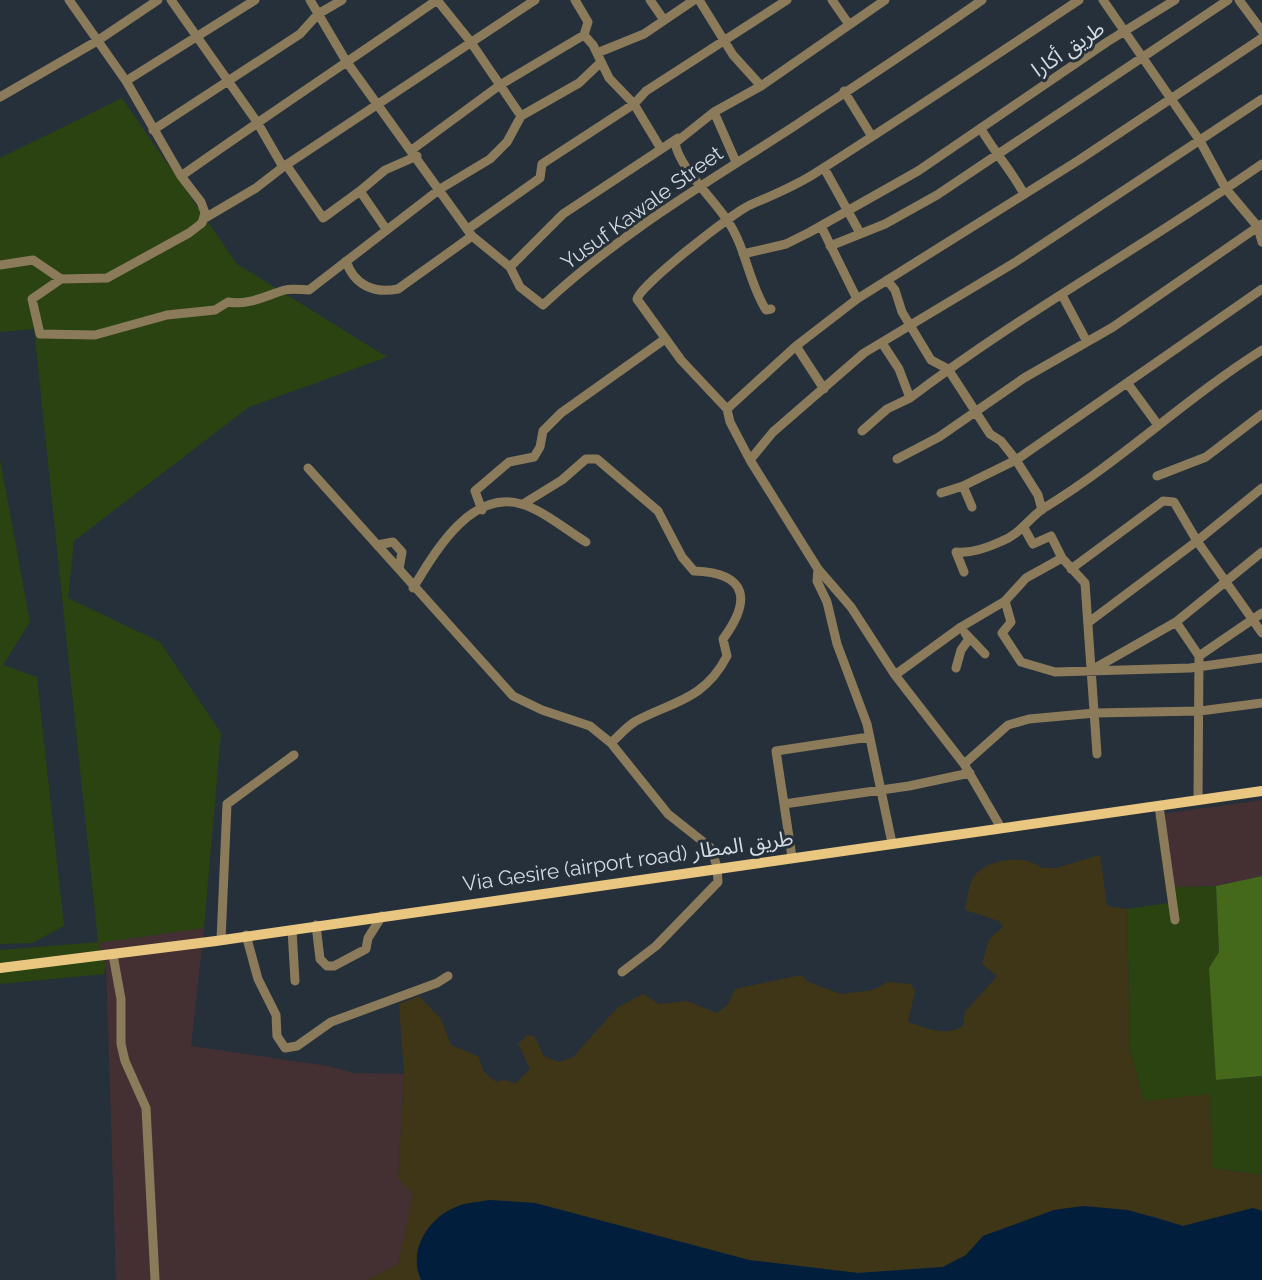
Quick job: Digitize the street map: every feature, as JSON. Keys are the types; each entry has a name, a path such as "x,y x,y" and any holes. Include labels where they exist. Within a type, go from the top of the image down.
{"main road":[{"name":"Via Gesire (airport road) طريق المطار","path":"0,968 221,940 1000,826 1262,791"}],"street":[{"path":"69,0 126,81 181,176 201,202 205,218"},
{"path":"0,97 97,41 158,0"},
{"path":"171,0 323,218 385,170 415,153 500,85 583,35 589,22 575,0"},
{"path":"126,81 255,0"},
{"name":"Yusuf Kawale Street","path":"310,0 346,61 470,232 510,267 520,287 543,304 610,247 699,184 844,92 969,4 982,0"},
{"path":"153,130 300,34 318,14 342,0"},
{"path":"181,176 437,0 470,41 521,116"},
{"path":"535,0 470,41 256,188 205,218 189,233 107,278 61,279 32,299 40,334 95,335 167,315 215,310 228,302 237,304 285,290 309,290 440,189 490,159 507,142 521,116 579,83 599,57 644,34 696,0 724,42 761,86"},
{"path":"650,0 664,20"},
{"path":"346,261 356,280 364,285 385,292 398,289 540,178 542,164 634,104 646,91 787,0"},
{"path":"832,0 848,23"},
{"path":"510,267 563,215 714,112 761,86 848,23 885,0"},
{"path":"1000,826 964,764 895,675 850,607 818,569 750,460 730,422 727,409 703,386 665,339 637,299 637,295 727,220 824,167 1079,0"},
{"path":"1103,0 1199,141 1226,189 1260,226 1262,242"},
{"name":"طريق أكارا","path":"743,254 786,244 849,212 981,129 1107,42 1127,33 1175,0"},
{"path":"830,246 912,210 1228,0"},
{"path":"1239,0 1262,31"},
{"path":"583,35 610,78 634,104 661,149"},
{"path":"727,409 796,346 857,299 1079,160 1262,38"},
{"path":"844,92 871,135"},
{"path":"750,460 773,432 844,369 1017,261 1262,99"},
{"path":"714,112 736,162"},
{"path":"981,129 997,156 1014,171 1024,194"},
{"path":"679,137 675,143 676,149 727,220 743,254 758,298 766,310 771,309"},
{"path":"862,430 887,408 910,398 1045,302 1062,295 1262,164"},
{"path":"824,167 860,233"},
{"path":"360,191 386,229"},
{"path":"821,226 857,299"},
{"path":"897,459 939,437 974,411 1198,271 1260,226"},
{"path":"0,265 33,260 61,279"},
{"path":"887,280 931,360 948,369 990,434 1001,442 1016,460 1038,495 1042,510"},
{"path":"940,493 963,486 1016,460 1262,289"},
{"path":"1062,295 1087,342"},
{"path":"481,510 475,491 509,462 534,457 540,447 543,431 561,413 665,339"},
{"path":"882,343 899,369 910,398"},
{"path":"796,346 824,389"},
{"path":"964,572 956,552 965,553 1004,541 1024,528 1042,510 1080,488 1158,425 1262,350"},
{"path":"1128,384 1158,425"},
{"path":"1157,476 1206,457 1262,414"},
{"path":"523,504 540,491 562,480 586,459 597,458 658,511 682,557 694,571 717,573 729,579 741,595 741,609 735,625 723,639 727,656 719,672 690,698 634,722 611,743"},
{"path":"308,468 413,588 513,696 542,710 590,726 611,743 668,814 711,848 717,867 718,883 694,909 622,972"},
{"path":"963,486 972,507"},
{"path":"1089,622 1262,488"},
{"path":"1071,569 1163,502 1174,502 1223,582 1262,633"},
{"path":"413,588 438,548 466,519 499,503 523,504 586,542"},
{"path":"1024,528 1033,544 1051,536 1062,558 1084,583 1093,670 1097,754"},
{"path":"1093,670 1176,622 1262,552"},
{"path":"895,675 1005,601 1026,578 1062,558"},
{"path":"818,569 817,581 827,602 837,644 850,674 869,737 892,843"},
{"path":"1005,601 1011,622 1002,633 1021,662 1055,672 1262,658"},
{"path":"1198,661 1262,613"},
{"path":"1176,622 1198,661 1198,799"},
{"path":"963,630 985,654"},
{"path":"956,668 961,650 969,639 963,630"},
{"path":"964,764 1008,725 1029,719 1095,713 1200,710 1262,703"},
{"path":"792,857 776,751 869,737"},
{"path":"221,940 226,804 294,755"},
{"path":"784,804 970,773"},
{"path":"1159,806 1175,920"},
{"path":"316,925 320,960 327,966 334,966 366,949 368,938 382,916"},
{"path":"292,930 295,981"},
{"path":"246,935 258,979 276,1015 277,1036 285,1048 297,1046 331,1022 437,983 448,976"},
{"path":"113,955 121,999 119,1014 123,1053 146,1108 155,1280"}],"shaded area":[{"path":"1262,800 1262,876 1216,886 1172,887 1162,814"},
{"path":"204,928 191,1046 328,1066 354,1073 404,1074 398,1178 414,1195 398,1264 367,1280 116,1280 106,964 98,943"}],"green space":[{"path":"122,98 237,264 387,357 249,407 74,541 68,598 160,642 221,733 204,928 98,943 106,964 104,974 0,984 0,950 98,942 34,329 0,332 0,158"},
{"path":"0,459 30,622 3,665 37,677 64,926 32,943 0,944"},
{"path":"1162,814 1172,887 1216,886 1219,952 1216,1080 1262,1076 1262,1175 1212,1168 1144,1102 1130,1050 1127,909 1168,903 1155,815"},
{"path":"1262,876 1262,1076 1216,1080 1209,968 1219,952 1216,886"}],"sand":[{"path":"1100,855 1107,906 1127,909 1130,1050 1144,1101 1210,1094 1212,1168 1262,1175 1262,1211 1253,1208 1183,1226 1153,1216 1055,1210 984,1236 966,1255 943,1267 858,1273 749,1260 535,1203 489,1200 461,1205 440,1215 416,1263 421,1280 367,1280 398,1264 413,1195 398,1178 404,1074 399,1004 419,996 441,1019 451,1045 479,1057 485,1072 497,1082 504,1080 516,1083 530,1069 518,1044 527,1035 534,1036 544,1056 558,1062 572,1058 618,1007 643,994 659,1004 687,1001 717,1013 728,1004 735,989 801,975 808,982 841,994 873,990 888,982 911,984 915,991 908,1022 949,1031 963,1026 965,1012 997,976 982,964 989,939 1003,927 999,921 965,910 971,882 979,871 1006,860 1026,861 1042,868 1056,868"}],"water":[{"path":"489,1200 535,1203 749,1260 858,1273 943,1267 966,1255 983,1236 1054,1210 1083,1206 1128,1210 1183,1226 1253,1208 1262,1211 1262,1280 421,1280 417,1268 419,1245 431,1225 461,1205"}]}
